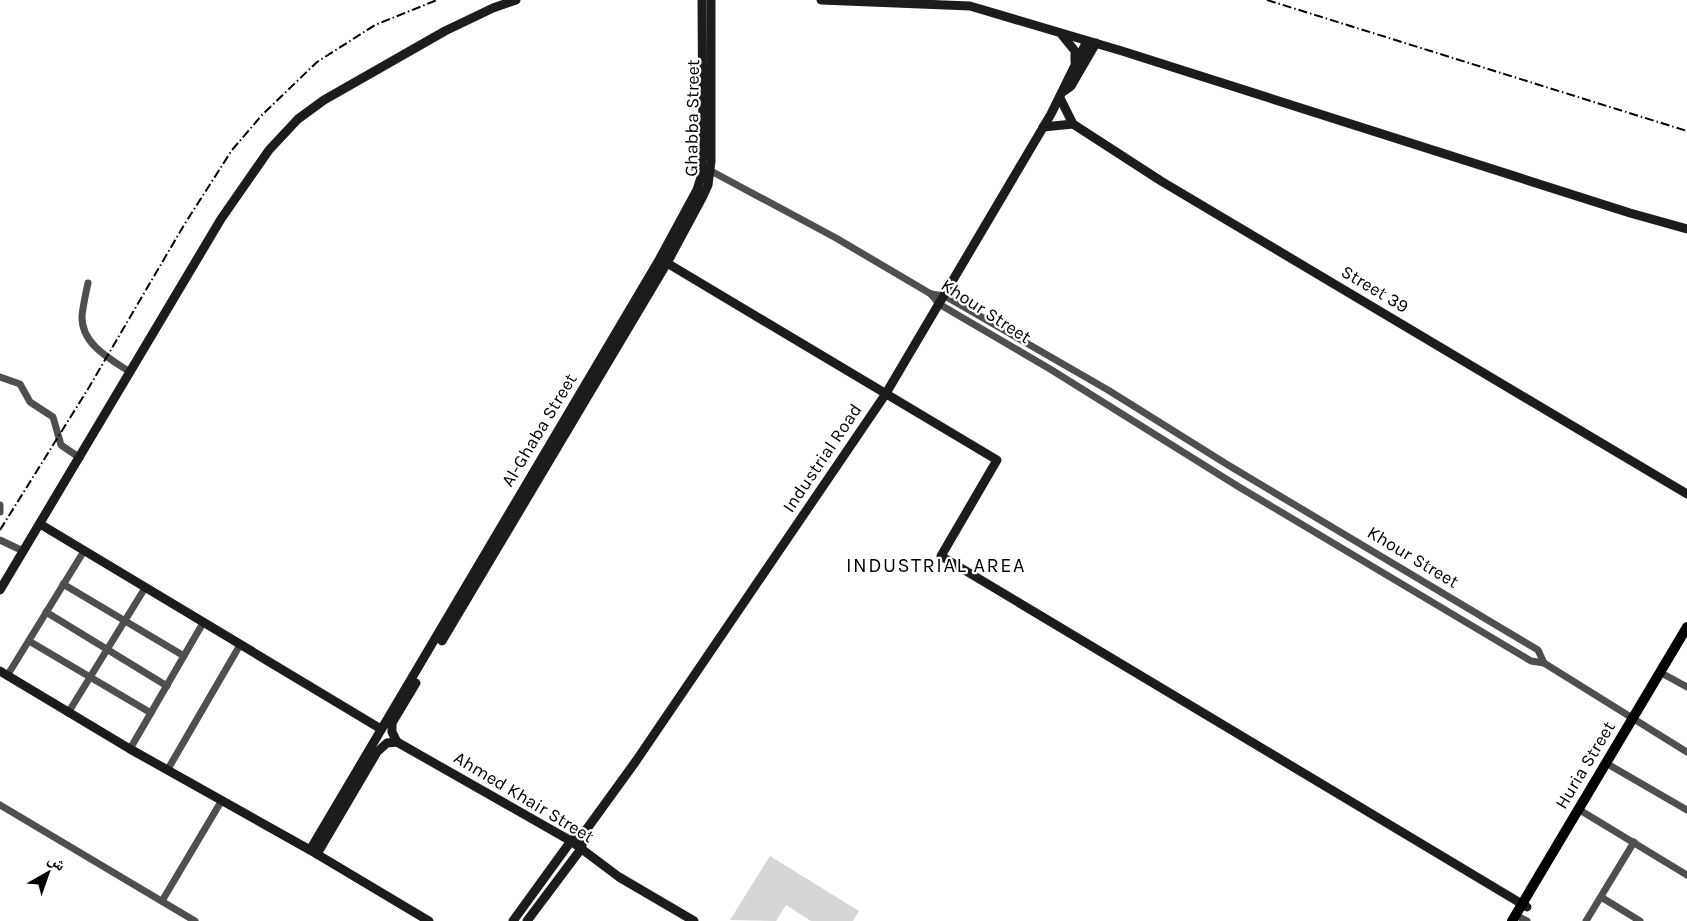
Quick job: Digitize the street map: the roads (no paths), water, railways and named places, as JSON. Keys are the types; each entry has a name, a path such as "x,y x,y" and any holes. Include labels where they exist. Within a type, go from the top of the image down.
{"main road":[{"name":"Huria Street","path":"1525,906 1611,766 1687,627"},
{"name":"Huria Street","path":"1520,920 1525,906 1687,637"}],"street":[{"path":"0,590 234,199 268,150 298,119 324,100 445,31 516,0"},
{"name":"Al-Ghaba Street","path":"314,852 381,729 659,260 697,190 703,160 702,0"},
{"name":"Ghabba Street","path":"667,263 703,196 711,171 711,0"},
{"path":"821,0 970,6 1092,42 1630,213 1687,229"},
{"path":"1043,128 1073,124 1062,94 1065,82 1075,63 1075,51 1060,33"},
{"path":"1072,69 1092,42"},
{"path":"1062,94 1071,86 1092,42"},
{"name":"Industrial Road","path":"586,830 716,646 885,394 1062,94"},
{"name":"Street 39","path":"1073,124 1161,181 1687,494"},
{"name":"Khour Street","path":"711,171 1108,390 1538,650 1544,663"},
{"path":"667,263 997,460 941,556 1525,906"},
{"name":"Al-Ghaba Street","path":"314,852 321,831 352,785 381,748 387,743 397,742 392,728 395,718 667,263"},
{"path":"88,283 82,315 86,333 103,354 130,372"},
{"name":"Khour Street","path":"942,300 1239,487 1531,661 1544,663 1687,752"},
{"path":"0,377 20,384 30,402 49,413 56,422 61,445 80,458"},
{"path":"1101,401 1108,390"},
{"path":"0,505 0,512"},
{"path":"40,524 381,729"},
{"path":"1334,544 1341,531"},
{"path":"0,540 23,551"},
{"path":"84,551 29,641 4,673 68,713 314,852 429,921"},
{"path":"63,585 184,656"},
{"path":"68,713 145,588"},
{"path":"46,612 167,686"},
{"path":"130,749 203,623"},
{"path":"29,641 152,713"},
{"path":"168,770 240,645"},
{"path":"1665,675 1687,687"},
{"name":"Ahmed Khair Street","path":"397,742 571,841 619,877 694,921"},
{"path":"1611,766 1687,810"},
{"path":"162,901 222,800"},
{"path":"0,805 195,921"},
{"path":"1583,812 1687,874"},
{"path":"513,921 571,841 586,830"},
{"path":"527,921 581,849 586,830"},
{"path":"294,841 307,840 321,831"},
{"path":"1586,921 1634,842"},
{"path":"1601,897 1640,921"}],"railway":[{"path":"0,530 88,389 184,225 232,150 262,115 317,62 375,25 437,0"},
{"path":"1267,0 1687,131"}],"district":[{"name":"INDUSTRIAL AREA","path":"936,565"}]}
